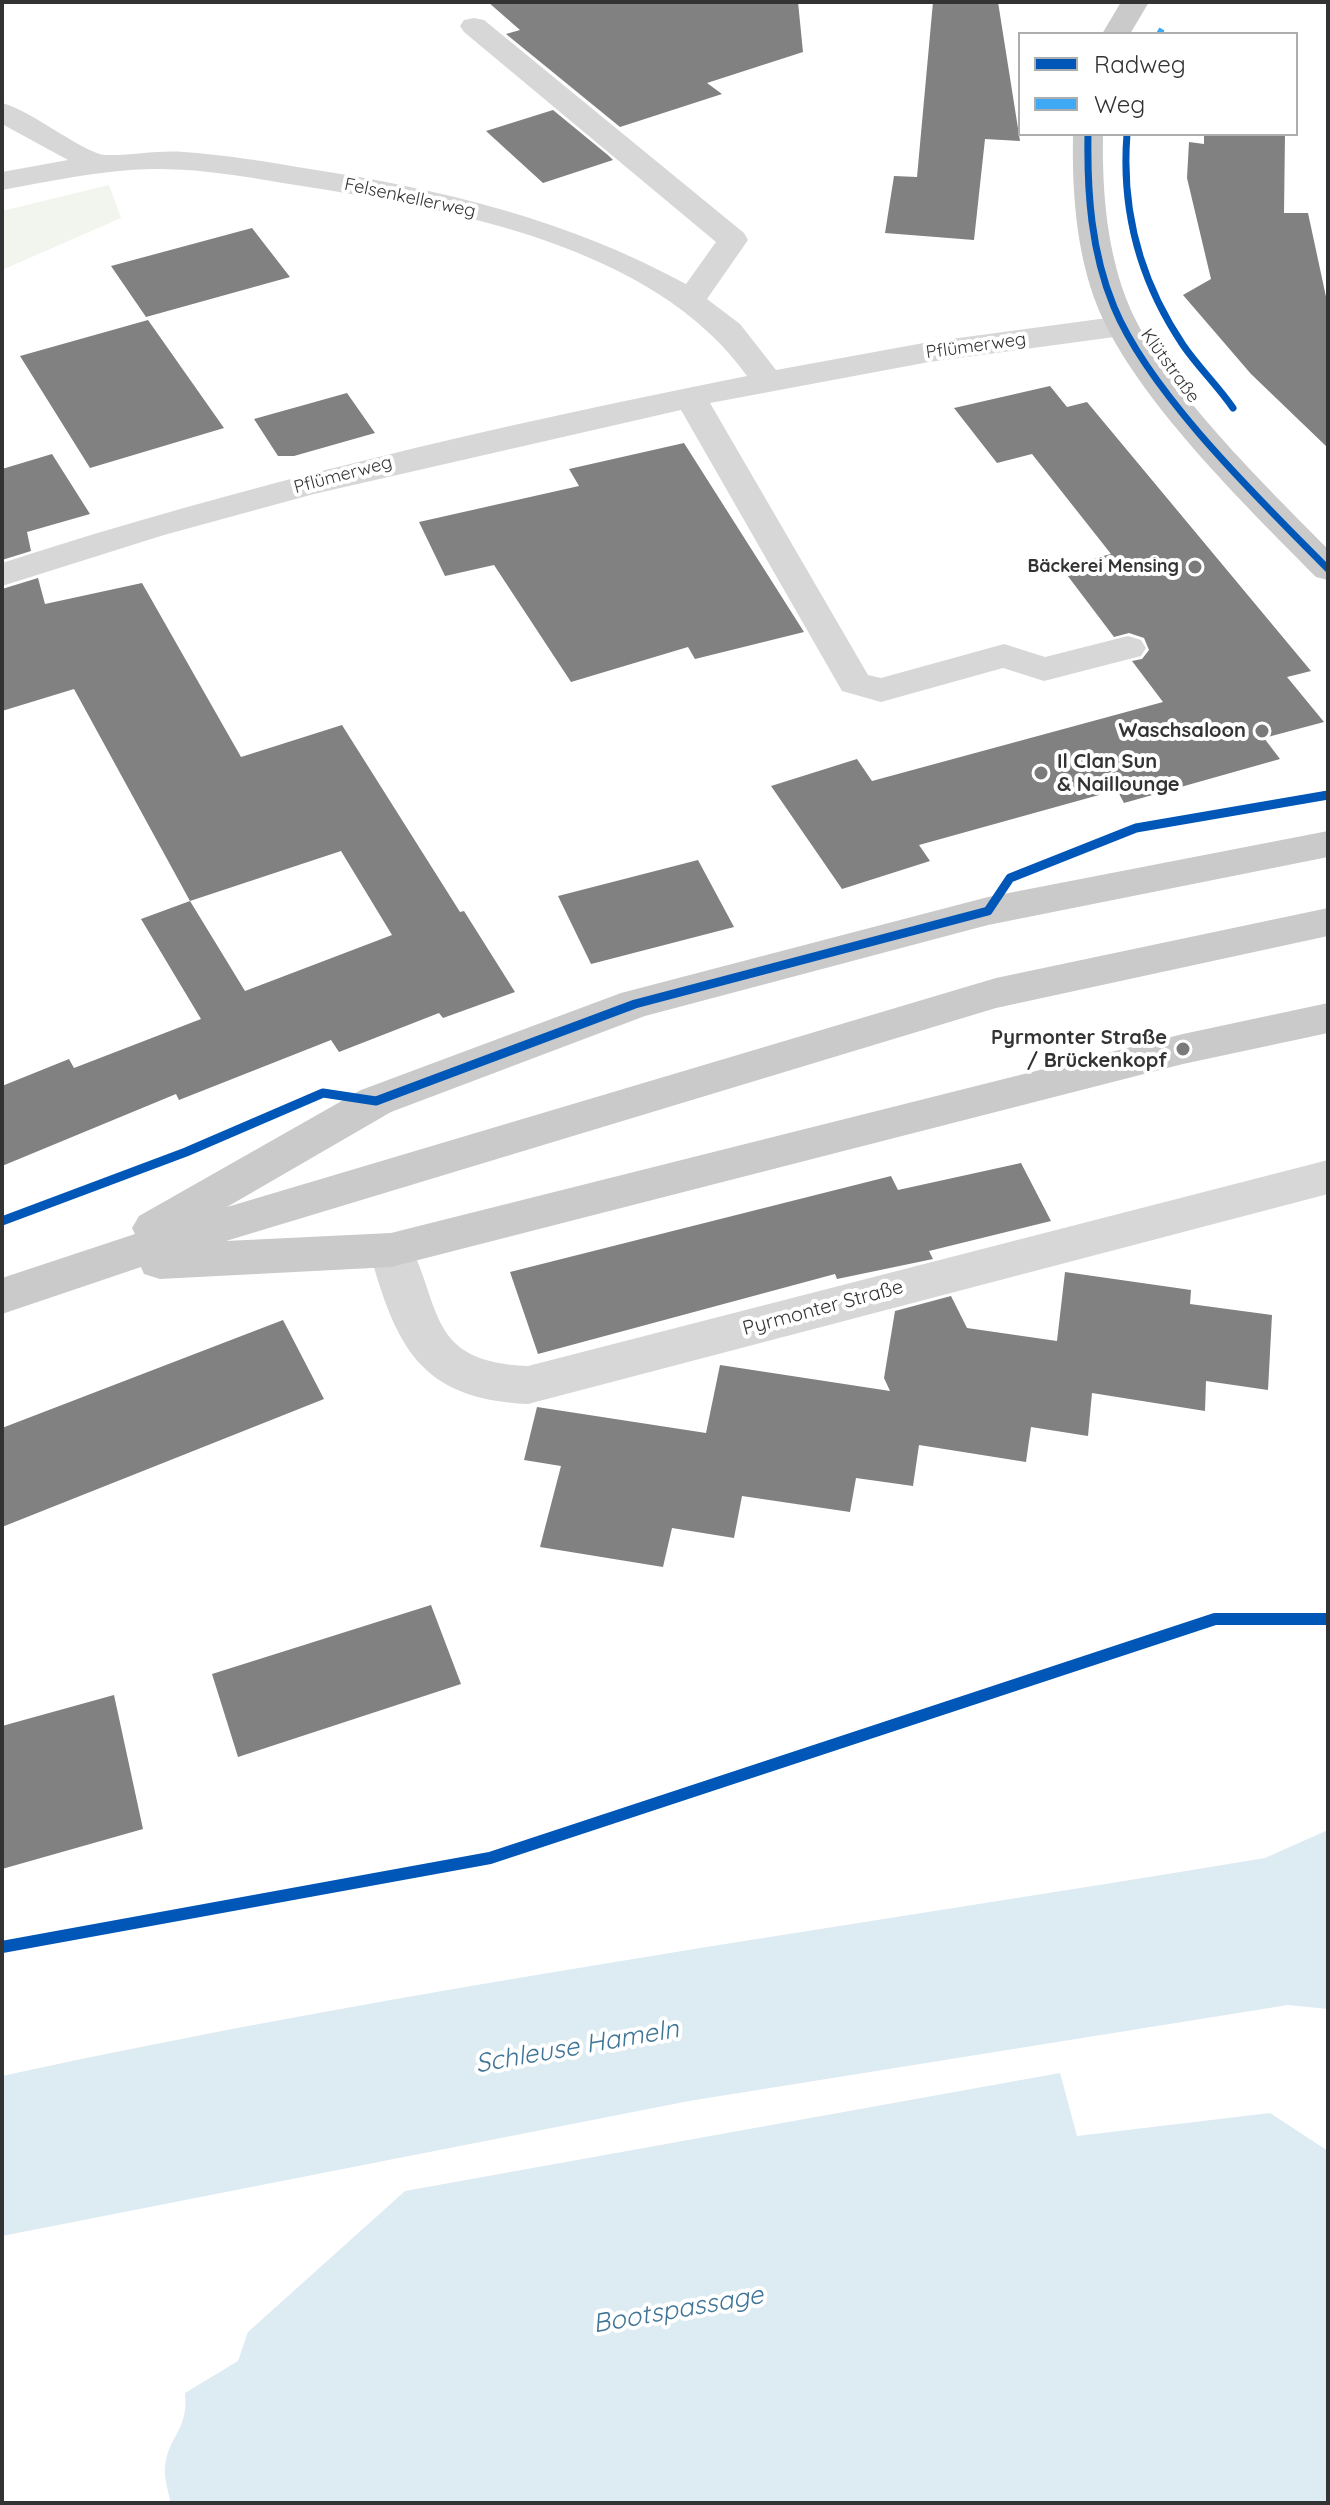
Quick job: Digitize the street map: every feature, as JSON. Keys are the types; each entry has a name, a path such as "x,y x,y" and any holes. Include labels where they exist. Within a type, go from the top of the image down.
{"main road":[{"path":"1117,32 1128,3"},
{"name":"Klütstraße","path":"1088,136 1086,180 1093,238 1122,326 1144,365 1180,409 1328,569"},
{"path":"90,1265 376,1101 635,1004 988,911 1328,844"},
{"path":"2,1296 90,1265 996,993 1328,922"},
{"path":"90,1265 391,1250 1183,1049 1328,1018"}],"street":[{"path":"474,26 733,240 690,301"},
{"path":"2,112 95,163"},
{"name":"Felsenkellerweg","path":"2,181 95,163 153,160 209,163 335,181 454,204 556,236 640,272 690,301 725,327 767,381"},
{"name":"Pflümerweg","path":"2,575 131,531 407,458 767,381 912,355 1122,326"},
{"path":"690,397 855,683 881,690 1004,656 1044,669 1128,648"},
{"name":"Pyrmonter Straße","path":"391,1250 400,1282 425,1343 448,1366 486,1383 528,1385 1328,1177"}],"shaded area":[{"path":"109,185 121,218 2,270 2,211"}],"water":[{"name":"Schleuse Hameln","path":"1328,1830 1328,2009 1288,2005 689,2101 2,2236 2,2076 159,2043 474,1985 1265,1858"},
{"name":"Bootspassage","path":"1060,2073 1077,2136 1270,2113 1328,2151 1328,2503 166,2503 170,2500 165,2467 184,2416 185,2393 238,2361 248,2332 405,2191"}],"building":[{"path":"488,2 798,2 803,52 707,83 722,94 620,127 506,34 520,30"},
{"path":"933,2 998,2 1020,141 985,139 974,240 885,233 894,176 917,177"},
{"path":"553,110 613,160 543,183 486,131"},
{"path":"1204,136 1285,136 1284,213 1308,213 1328,306 1328,448 1251,374 1183,295 1211,279 1187,178 1189,142 1204,144"},
{"path":"252,228 290,277 146,317 111,266"},
{"path":"148,320 224,428 90,468 20,356"},
{"path":"1050,386 1067,407 1087,402 1311,671 1287,677 1324,722 1264,738 1280,759 1124,803 1117,790 919,845 930,861 842,889 771,786 857,759 872,781 1163,702 1132,661 1142,659 1149,650 1144,638 1129,633 1114,637 1061,567 1111,554 1032,454 997,463 954,408"},
{"path":"347,393 375,433 294,456 278,456 254,419"},
{"path":"684,443 804,632 695,659 688,647 571,682 494,565 445,576 419,522 579,486 569,469"},
{"path":"52,454 90,514 27,532 31,551 2,560 2,469"},
{"path":"38,578 45,604 142,583 241,757 342,725 460,912 464,911 515,992 443,1018 439,1013 339,1052 331,1040 179,1100 176,1094 2,1166 2,1086 69,1059 74,1068 201,1019 141,919 190,901 74,689 2,711 2,589","holes":["341,851 392,935 245,991 190,901"]},
{"path":"698,860 734,927 591,964 558,896"},
{"path":"1021,1163 1051,1221 929,1251 933,1259 837,1279 835,1274 538,1354 510,1272 891,1176 898,1190"},
{"path":"1065,1272 1191,1290 1190,1304 1272,1315 1268,1390 1206,1381 1205,1411 1092,1393 1088,1436 1031,1427 1026,1462 919,1445 913,1486 856,1478 850,1512 742,1496 734,1538 672,1528 663,1567 540,1547 561,1466 524,1460 537,1407 706,1433 720,1365 890,1391 884,1378 895,1311 951,1296 967,1328 1057,1341"},
{"path":"283,1320 324,1399 2,1527 2,1428"},
{"path":"431,1605 461,1684 238,1757 212,1674"},
{"path":"114,1695 143,1829 2,1869 2,1726"}],"cycle path":[{"path":"1088,136 1088,183 1094,234 1105,284 1124,329 1178,406 1328,569"},
{"path":"1127,136 1125,162 1129,217 1144,271 1183,345 1233,408"},
{"path":"2,1221 186,1152 323,1093 376,1101 635,1004 988,911 1010,878 1136,828 1328,795"},
{"path":"2,1947 490,1858 1215,1619 1328,1619"}],"place":[{"name":"Bäckerei Mensing","path":"1195,567"},
{"name":"Waschsaloon","path":"1262,731"},
{"name":"Il Clan Sun & Naillounge","path":"1041,773"},
{"name":"Pyrmonter Straße / Brückenkopf","path":"1183,1049"}]}
